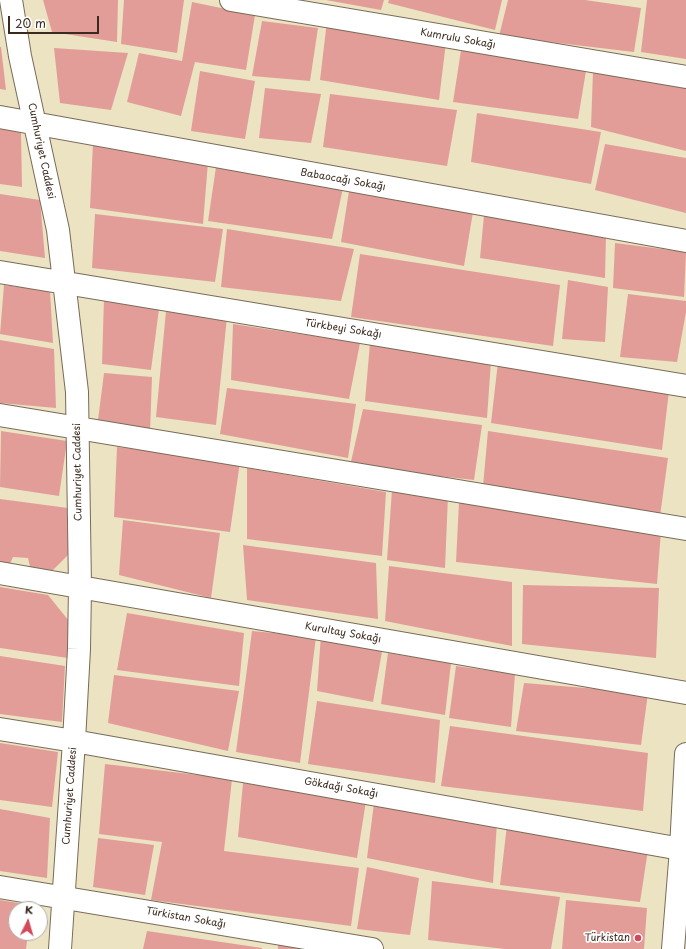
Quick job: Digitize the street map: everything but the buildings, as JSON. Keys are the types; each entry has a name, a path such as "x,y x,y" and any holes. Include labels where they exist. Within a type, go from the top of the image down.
{"street":[{"name":"Cumhuriyet Caddesi","path":"11,0 20,56 58,230 77,392 80,587 79,649 60,949"},
{"name":"Kumrulu Sokağı","path":"231,0 686,77"},
{"name":"Babaocağı Sokağı","path":"0,118 686,242"},
{"name":"Türkbeyi Sokağı","path":"0,272 686,386"},
{"path":"0,415 686,529"},
{"name":"Kurultay Sokağı","path":"0,573 686,693"},
{"name":"Gökdağı Sokağı","path":"0,729 683,849"},
{"path":"673,949 683,849 686,754"},
{"name":"Türkistan Sokağı","path":"0,887 372,949"}],"place":[{"name":"Türkistan","path":"638,938"}]}
